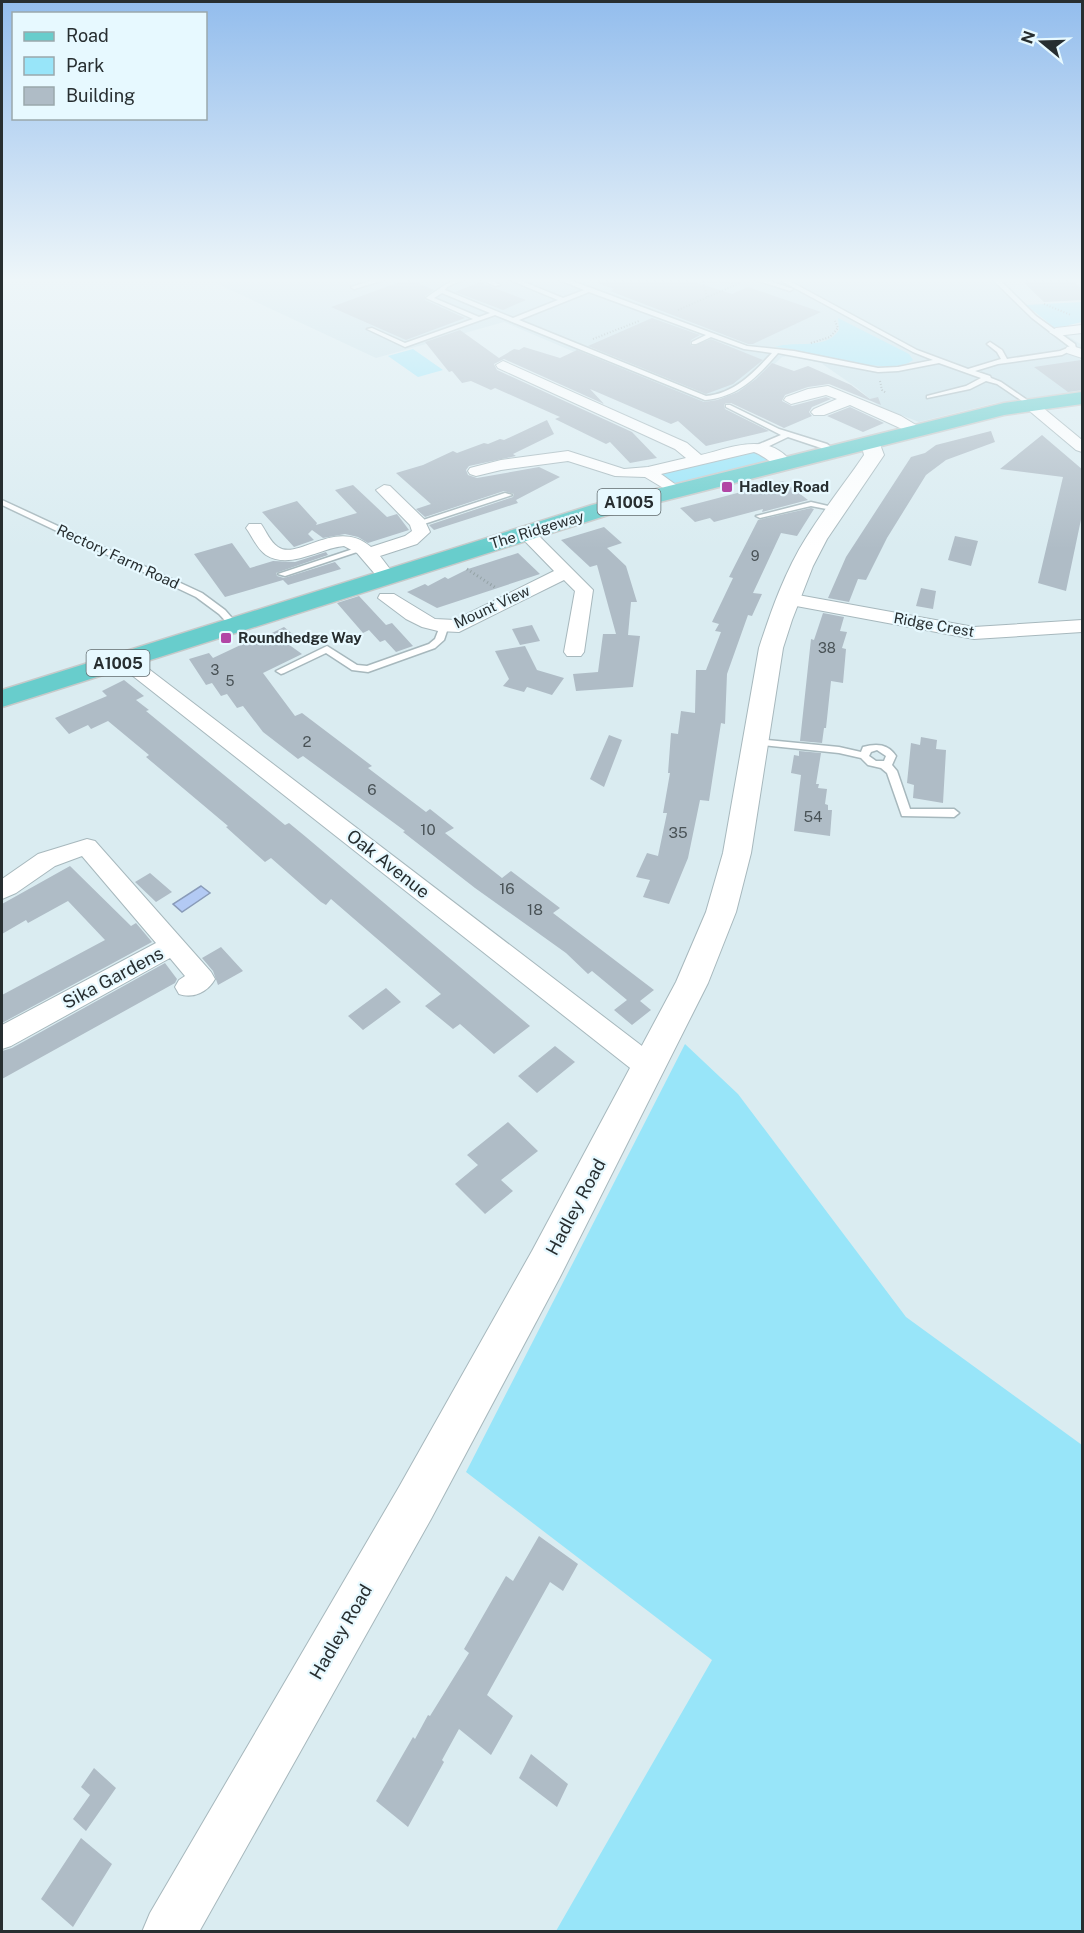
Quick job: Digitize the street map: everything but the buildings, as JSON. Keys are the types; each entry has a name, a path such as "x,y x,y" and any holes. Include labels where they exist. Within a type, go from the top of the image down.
{"main road":[{"name":"The Ridgeway","path":"2,699 126,661 232,623 387,587 526,533 675,490 1031,405 1083,398"}],"street":[{"path":"510,368 681,446 698,460"},
{"path":"791,400 813,392 828,390 871,410 896,418 918,431"},
{"path":"819,412 851,399"},
{"path":"1031,405 1083,447"},
{"name":"Hadley Road","path":"169,1932 415,1503 546,1264 692,983 721,912 737,853 758,741 771,648 787,599 816,539 874,454 871,443"},
{"path":"476,471 501,465 568,456 578,457 622,474 648,472 750,447 760,447 785,464"},
{"path":"648,472 675,490"},
{"path":"365,552 416,537 421,532 418,523 384,490"},
{"path":"255,528 270,550 276,553 297,552 340,540 352,542 365,552 387,587"},
{"path":"526,533 581,585 584,593 574,652"},
{"name":"Mount View","path":"387,587 427,624 444,628 459,626 566,572"},
{"name":"Ridge Crest","path":"787,599 974,633 1083,626"},
{"name":"Oak Avenue","path":"126,661 649,1067"},
{"name":"Sika Gardens","path":"2,890 14,885 50,858 87,847 173,945 2,1038"},
{"path":"173,945 202,979 188,987"}],"lane":[{"path":"631,368 705,398 747,384 761,368"},
{"path":"868,368 902,368"},
{"path":"960,368 999,382 1031,405"},
{"path":"969,371 978,368"},
{"path":"999,382 1002,368"},
{"path":"747,370 758,372"},
{"path":"929,397 968,388 988,377"},
{"path":"728,406 788,435 824,446 832,451"},
{"path":"760,447 788,435"},
{"path":"418,523 508,495"},
{"name":"Rectory Farm Road","path":"2,502 199,595 232,623"},
{"path":"760,516 811,504 837,508"},
{"path":"282,574 365,552"},
{"path":"281,671 327,649 355,668 368,669 432,646 439,640 444,628"},
{"path":"758,741 839,750 864,756 871,763 883,764 891,760 884,749 867,749 864,756"},
{"path":"883,764 892,771 906,813 954,813"}],"path":[{"path":"461,566 513,598"}],"shaded area":[{"path":"613,368 770,368 749,388 699,405"},
{"path":"828,368 1082,368 1082,392 996,403 919,422 880,407"},
{"path":"201,886 210,893 182,912 173,904"}],"green space":[{"path":"405,368 443,370 418,377"},
{"path":"752,449 775,459 674,484 660,475 662,471"},
{"path":"685,1044 738,1094 906,1317 1082,1445 1082,1931 556,1931 712,1660 466,1472"}],"place":[{"name":"Hadley Road","path":"727,487"},
{"name":"Roundhedge Way","path":"226,638"}]}
